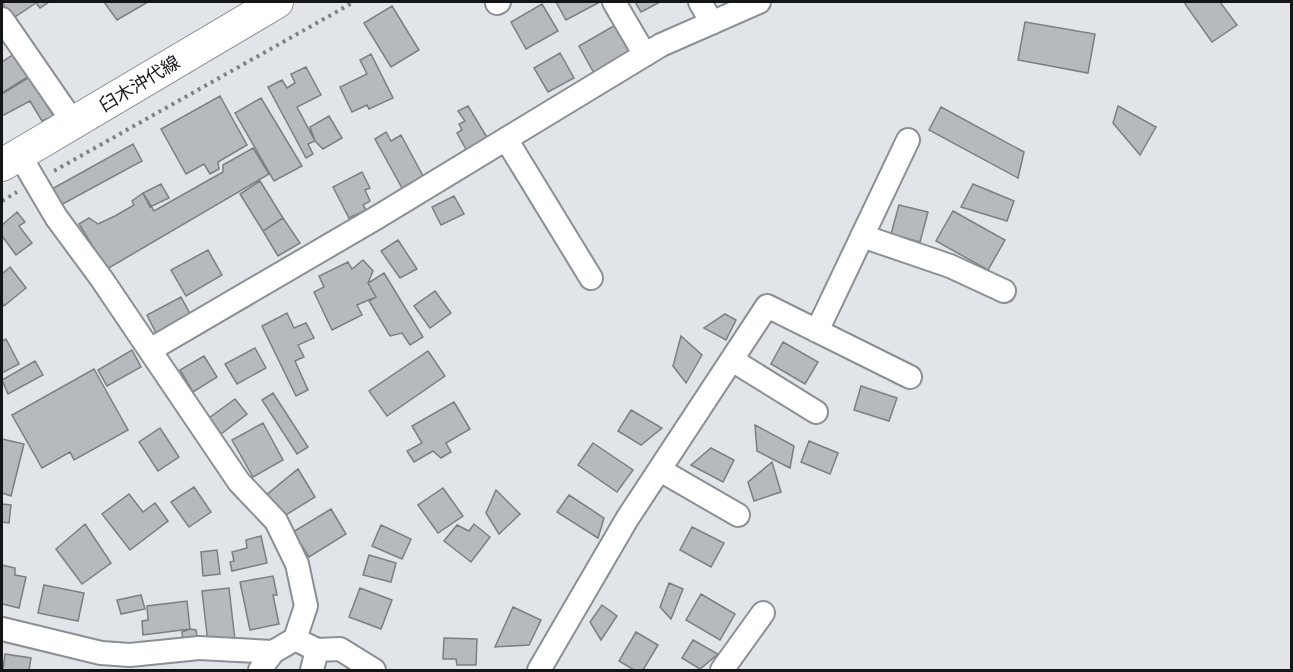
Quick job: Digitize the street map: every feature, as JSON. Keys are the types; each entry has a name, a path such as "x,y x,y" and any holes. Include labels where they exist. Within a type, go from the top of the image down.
{"main road":[{"name":"臼木沖代線","path":"10,159 277,2"}],"street":[{"path":"614,2 645,55"},
{"path":"700,2 712,23"},
{"path":"150,350 376,218 662,45 759,2"},
{"path":"2,19 73,122"},
{"path":"506,139 591,278"},
{"path":"817,331 908,140"},
{"path":"10,159 36,182 56,217 101,278 239,482 276,521 297,564 306,606 295,639 273,652 260,670"},
{"path":"862,236 950,266 1004,291"},
{"path":"539,670 627,519 767,306 910,377"},
{"path":"732,360 816,412"},
{"path":"660,470 738,515"},
{"path":"722,670 763,613"},
{"path":"2,629 101,653 130,655 199,648 273,652"},
{"path":"295,639 315,660 340,649 374,670"}],"path":[{"path":"2,201 354,2"}],"building":[{"path":"2,2 49,2 40,8 36,3 12,19"},
{"path":"104,2 148,2 117,20"},
{"path":"556,2 597,2 598,3 566,20"},
{"path":"635,2 660,2 641,12"},
{"path":"1186,2 1220,2 1237,25 1212,42 1185,4"},
{"path":"542,4 558,31 526,49 511,22"},
{"path":"392,6 419,50 391,67 364,23"},
{"path":"1025,22 1095,34 1088,73 1018,60"},
{"path":"617,24 634,53 595,75 579,46"},
{"path":"17,52 31,75 2,93 2,62"},
{"path":"560,53 574,78 548,92 534,68"},
{"path":"371,54 393,98 369,109 367,105 352,112 340,87 367,74 360,60"},
{"path":"306,67 321,95 297,107 315,141 308,144 313,154 306,158 268,87 282,80 287,88 295,83 291,74"},
{"path":"31,76 53,116 42,121 30,101 2,116 2,94"},
{"path":"220,96 247,145 218,162 219,169 210,174 204,164 186,174 161,129"},
{"path":"261,98 302,166 274,181 235,113"},
{"path":"468,106 488,139 467,151 457,133 462,130 459,124 465,121 458,111"},
{"path":"1118,106 1156,127 1140,155 1113,123"},
{"path":"941,107 1024,152 1018,178 929,130"},
{"path":"329,116 342,138 323,149 315,141 310,127"},
{"path":"386,132 391,141 401,135 423,176 402,188 375,139"},
{"path":"133,144 142,161 59,206 50,190"},
{"path":"253,148 269,174 107,269 79,224 89,218 98,224 115,216 134,205 132,201 143,193 154,211 223,172 223,165"},
{"path":"362,172 370,188 365,190 370,201 363,205 366,210 349,218 333,187"},
{"path":"260,181 283,218 263,231 240,194"},
{"path":"161,184 169,198 150,207 143,193"},
{"path":"973,184 1014,201 1007,221 961,207"},
{"path":"454,196 464,214 441,225 432,207"},
{"path":"899,205 928,212 920,242 891,234"},
{"path":"953,211 1005,240 988,270 936,241"},
{"path":"17,212 25,222 19,226 32,243 16,255 2,236 2,225"},
{"path":"283,218 300,243 278,256 263,231"},
{"path":"398,240 417,269 400,278 381,251"},
{"path":"208,250 222,275 186,296 171,270"},
{"path":"363,260 373,271 368,283 376,297 357,305 362,315 332,330 314,292 324,287 319,276 348,262 352,269"},
{"path":"10,267 26,288 4,306 2,303 2,274"},
{"path":"384,273 423,337 410,345 402,333 390,336 369,301 376,297 368,283"},
{"path":"435,291 451,313 430,328 414,306"},
{"path":"181,297 193,319 158,337 147,315"},
{"path":"287,313 294,328 306,323 314,338 298,345 304,357 295,361 308,390 296,396 262,326"},
{"path":"725,314 736,320 726,340 704,328"},
{"path":"681,336 702,355 686,383 673,366"},
{"path":"6,339 19,364 2,373 2,341"},
{"path":"783,342 818,362 805,384 771,364"},
{"path":"255,348 266,368 237,384 225,364"},
{"path":"132,350 141,367 107,386 98,370"},
{"path":"428,351 445,376 387,416 369,391"},
{"path":"204,356 217,377 193,392 180,370"},
{"path":"35,361 43,375 8,394 2,380"},
{"path":"94,369 128,430 74,460 70,452 42,468 12,415"},
{"path":"861,386 897,398 889,421 854,410"},
{"path":"273,393 308,447 297,454 262,400"},
{"path":"235,399 247,414 221,434 209,418"},
{"path":"454,402 470,429 446,443 451,452 441,458 433,451 414,462 407,451 422,443 412,426"},
{"path":"631,410 662,428 641,445 618,431"},
{"path":"263,423 283,460 253,477 232,440"},
{"path":"755,425 794,446 790,468 757,451"},
{"path":"160,428 179,457 158,471 139,442"},
{"path":"2,439 24,444 11,496 2,493"},
{"path":"809,441 838,453 830,474 801,462"},
{"path":"593,443 633,470 617,492 578,465"},
{"path":"711,448 734,460 723,482 691,465"},
{"path":"772,462 781,492 754,501 748,482"},
{"path":"298,469 315,497 276,521 265,496"},
{"path":"194,487 211,512 189,527 171,502"},
{"path":"443,488 463,516 438,533 418,505"},
{"path":"496,490 520,514 499,534 486,513"},
{"path":"129,494 143,512 155,503 168,521 130,550 102,514"},
{"path":"569,495 604,518 598,538 557,512"},
{"path":"2,504 11,505 9,523 2,522"},
{"path":"331,509 346,534 309,557 293,532"},
{"path":"85,524 111,563 82,584 56,549"},
{"path":"474,524 490,537 471,562 444,541 457,525 469,531"},
{"path":"381,525 411,539 402,559 372,546"},
{"path":"692,527 724,543 711,567 680,550"},
{"path":"261,536 267,563 232,571 230,562 234,561 232,552 247,548 246,540"},
{"path":"217,550 220,574 203,576 201,552"},
{"path":"369,555 396,563 391,582 363,575"},
{"path":"2,565 15,568 15,575 26,577 19,608 2,604"},
{"path":"273,576 277,595 273,595 279,624 250,630 240,582"},
{"path":"669,583 683,589 671,619 660,607"},
{"path":"44,585 84,593 78,621 38,613"},
{"path":"229,588 235,640 208,643 202,591"},
{"path":"360,588 392,600 381,629 349,617"},
{"path":"701,594 735,614 720,640 686,620"},
{"path":"141,595 145,609 121,614 117,600"},
{"path":"187,601 190,629 143,635 142,621 148,620 147,606"},
{"path":"602,605 617,616 601,640 590,622"},
{"path":"513,607 541,620 529,645 495,647"},
{"path":"190,629 196,630 199,648 184,650 182,632"},
{"path":"636,632 658,645 643,670 634,670 619,661"},
{"path":"444,638 477,639 476,665 457,665 456,659 443,659"},
{"path":"693,640 718,654 700,669 682,658"},
{"path":"5,654 31,658 29,670 3,670"}]}
